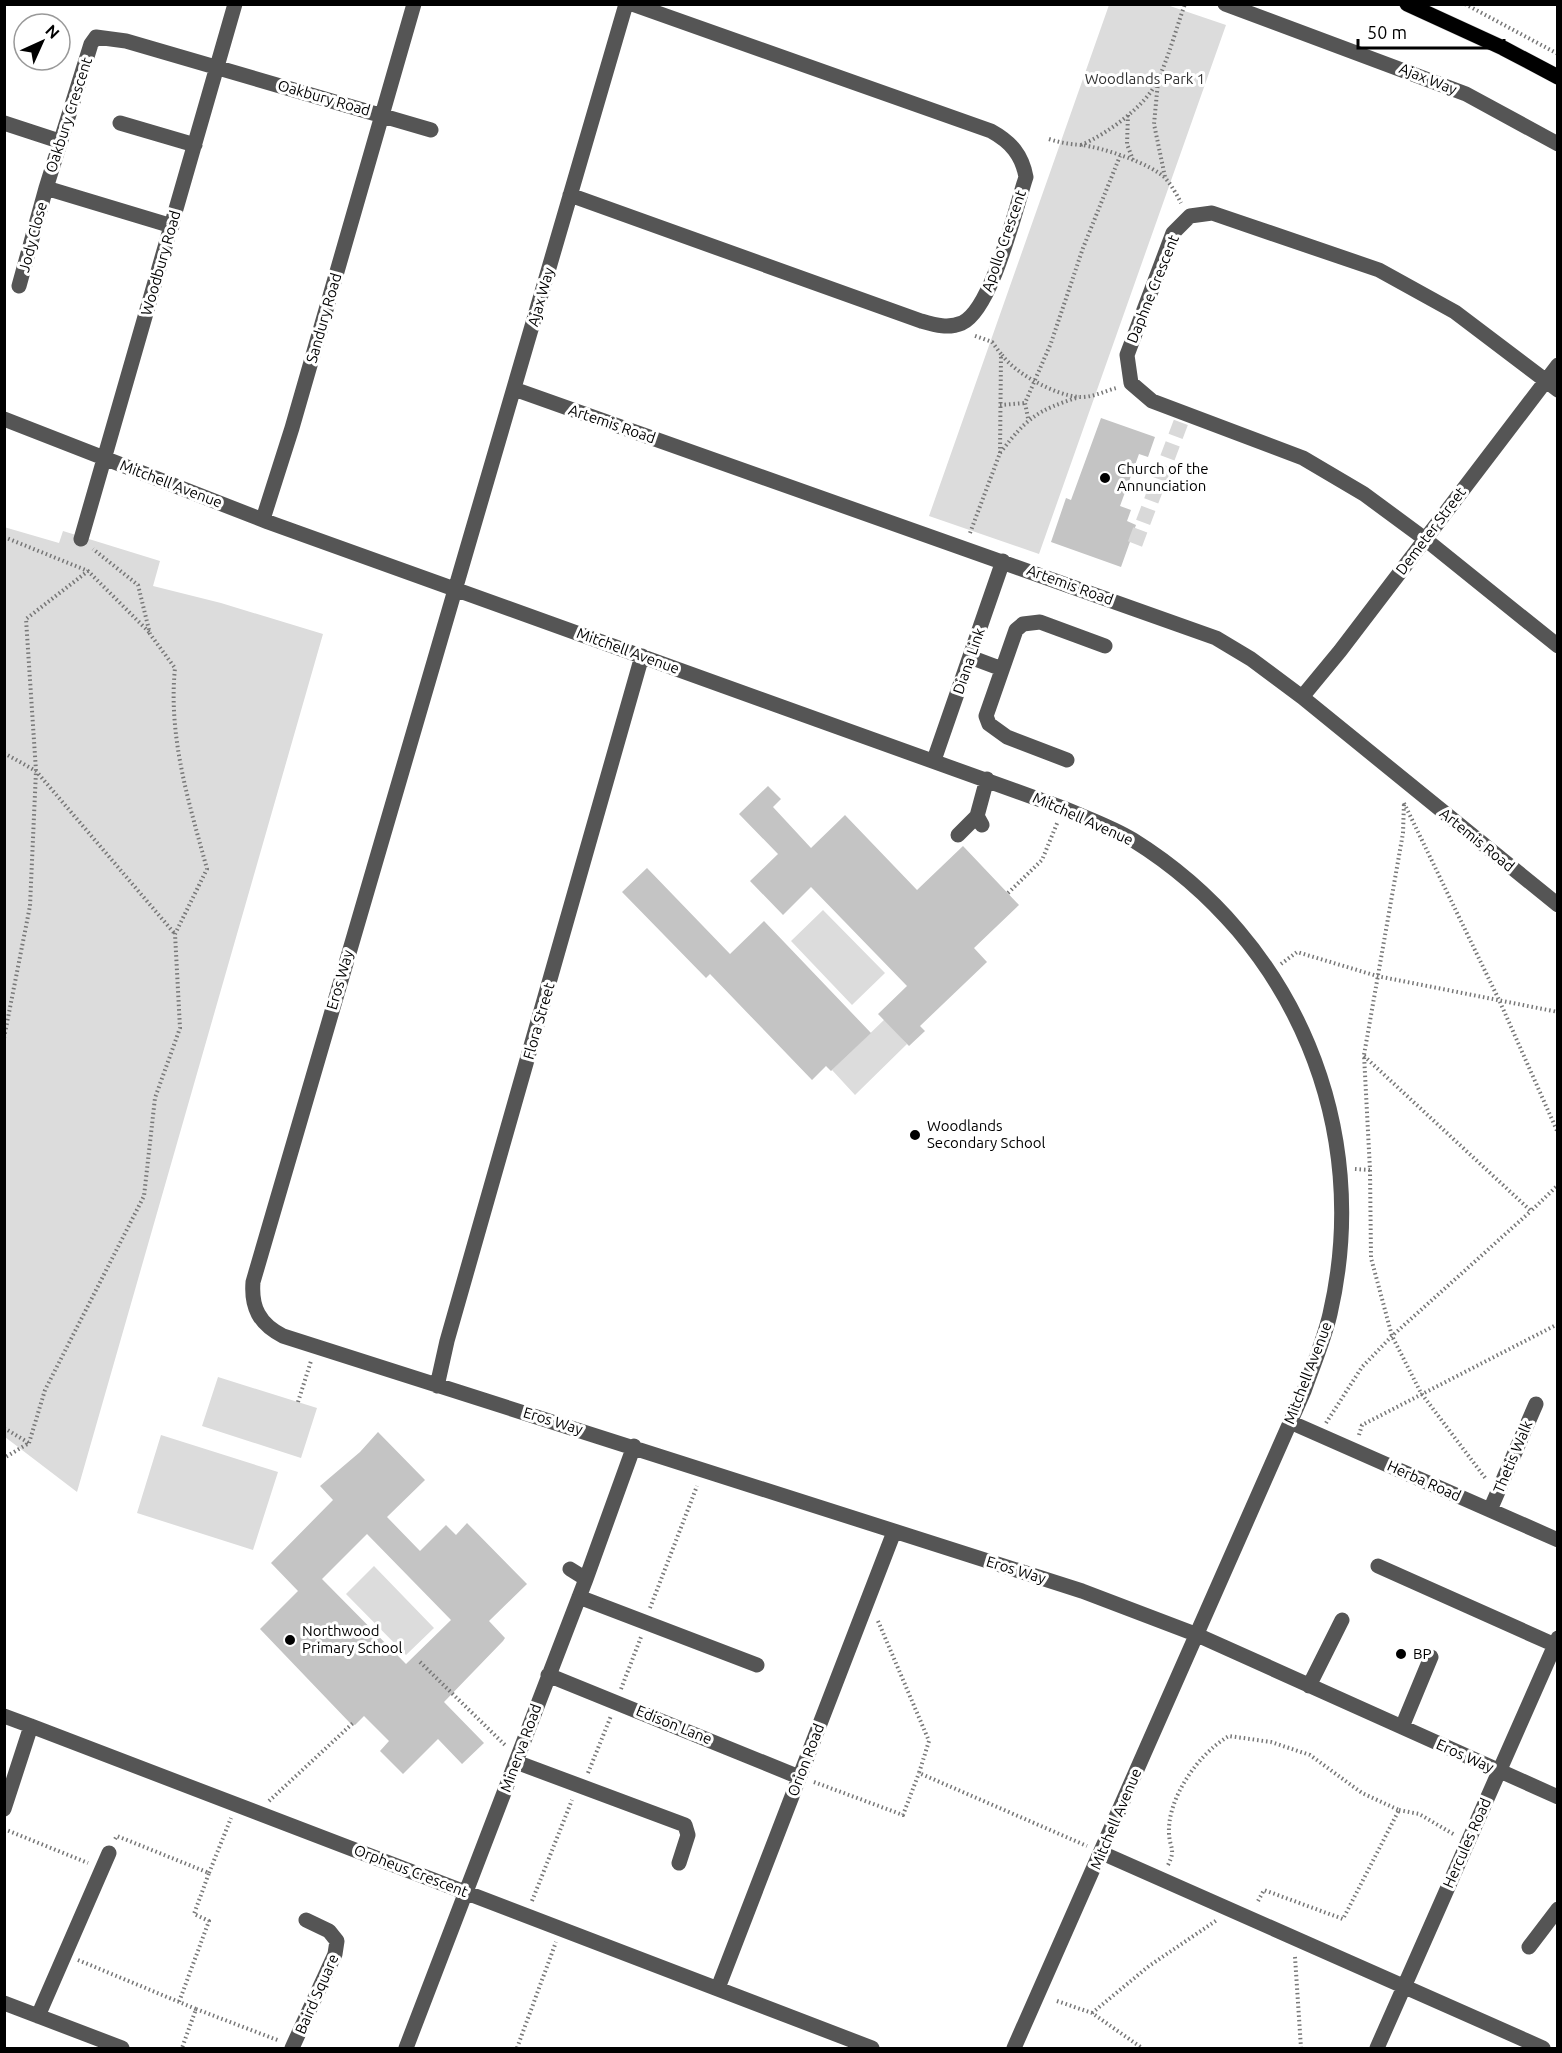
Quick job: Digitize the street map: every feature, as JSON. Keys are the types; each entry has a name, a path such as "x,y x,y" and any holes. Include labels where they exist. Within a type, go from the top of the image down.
{"main road":[{"path":"1407,4 1503,48 1557,76"}],"street":[{"name":"Woodbury Road","path":"81,539 236,4"},
{"name":"Sandury Road","path":"263,519 292,428 414,4"},
{"name":"Ajax Way","path":"454,589 626,4"},
{"name":"Apollo Crescent","path":"570,195 921,321 949,326 963,322 973,315 988,293 1026,177 1024,162 1015,149 1004,138 991,131 632,4"},
{"name":"Ajax Way","path":"1225,4 1466,94 1557,144"},
{"name":"Oakbury Crescent","path":"172,226 46,188 59,141 96,37 126,41 217,67"},
{"name":"Oakbury Road","path":"217,67 431,130"},
{"path":"4,123 59,141"},
{"path":"120,123 195,146"},
{"name":"Jody Close","path":"19,286 46,188"},
{"name":"Daphne Crescent","path":"1131,383 1127,354 1173,233 1190,216 1212,213 1379,270 1455,312 1551,385"},
{"name":"Demeter Street","path":"1302,697 1425,539 1551,385 1557,364"},
{"path":"1131,383 1152,401 1303,458 1364,494 1425,539 1557,646"},
{"name":"Artemis Road","path":"514,389 1216,638 1251,659 1302,697 1557,905"},
{"name":"Mitchell Avenue","path":"4,418 263,519 1063,808 1132,839 1204,892 1241,933 1270,971 1313,1053 1335,1124 1341,1230 1330,1313 1324,1338 1290,1422 1014,2049"},
{"name":"Diana Link","path":"934,760 1003,561"},
{"name":"Eros Way","path":"454,589 253,1282 253,1303 266,1326 283,1336 634,1446 1082,1591 1195,1634 1557,1797"},
{"path":"1067,760 1007,737 989,724 987,716 1002,669 1016,630 1031,621 1041,622 1105,646"},
{"name":"Flora Street","path":"437,1386 447,1341 642,656"},
{"path":"970,657 1002,669"},
{"path":"958,835 979,820 987,779"},
{"name":"Thetis Walk","path":"1490,1510 1536,1404"},
{"name":"Herba Road","path":"1290,1422 1557,1540"},
{"name":"Minerva Road","path":"406,2049 586,1579 634,1446"},
{"name":"Orion Road","path":"718,1988 894,1532"},
{"path":"1378,1566 1556,1641"},
{"path":"570,1569 586,1579"},
{"path":"579,1597 757,1665"},
{"path":"1309,1686 1342,1620"},
{"name":"Hercules Road","path":"1377,2049 1556,1641"},
{"path":"1402,1727 1431,1657"},
{"name":"Edison Lane","path":"548,1674 799,1777"},
{"name":"Orpheus Crescent","path":"4,1716 872,2049"},
{"path":"4,1809 32,1726"},
{"path":"518,1756 685,1825 688,1835 679,1863"},
{"path":"38,2016 109,1853"},
{"path":"1102,1853 1543,2049"},
{"path":"1529,1947 1557,1909"},
{"name":"Baird Square","path":"293,2047 335,1954 337,1941 329,1931 306,1920"},
{"path":"4,2003 122,2049"}],"path":[{"path":"1172,188 1166,177 1154,124 1158,82 1185,4"},
{"path":"1465,4 1557,54"},
{"path":"1081,145 1098,138 1128,115 1158,82"},
{"path":"1128,115 1127,144 1133,160"},
{"path":"1049,139 1065,145 1081,145 1133,160 1166,177"},
{"path":"1028,418 1025,403 1036,381 1083,248 1120,156"},
{"path":"984,338 997,346 1010,366 1036,381 1079,397"},
{"path":"971,532 999,453 1001,354"},
{"path":"999,453 1028,418 1045,408 1131,383"},
{"path":"1000,405 1025,403"},
{"path":"4,537 88,571 150,634 175,668 172,701 181,774 207,869 175,934 180,1028 155,1098 144,1196 45,1390 29,1443 4,1458"},
{"path":"81,539 138,585 150,634"},
{"path":"4,1038 30,906 36,771 26,619 88,571"},
{"path":"4,753 36,771 175,934"},
{"path":"1499,1491 1489,1483 1421,1393 1392,1336 1371,1258 1370,1170 1364,1055 1403,833 1404,802 1500,1002 1557,1133"},
{"path":"1008,893 1042,860 1063,808"},
{"path":"1270,971 1297,952 1377,976 1557,1012"},
{"path":"1364,1055 1531,1211"},
{"path":"1339,1169 1370,1170"},
{"path":"1319,1435 1362,1367 1392,1336 1557,1185"},
{"path":"1354,1451 1362,1425 1557,1324"},
{"path":"298,1402 316,1346"},
{"path":"4,1428 29,1443"},
{"path":"799,1777 903,1815 929,1741 878,1620 863,1611"},
{"path":"420,1662 501,1743 518,1756"},
{"path":"258,1812 353,1723"},
{"path":"1162,1880 1174,1853 1169,1834 1180,1788 1206,1754 1229,1736 1271,1742 1310,1755 1362,1793 1399,1810 1419,1814 1458,1836"},
{"path":"919,1773 1087,1846"},
{"path":"179,2002 209,1921 194,1914 237,1804"},
{"path":"1092,2013 1149,1966 1231,1911 1254,1909 1264,1890 1343,1919 1399,1810"},
{"path":"4,1829 102,1869"},
{"path":"109,1853 117,1836 209,1873"},
{"path":"517,2049 561,1929"},
{"path":"1295,1939 1295,1979 1301,2049"},
{"path":"64,1954 293,2047"},
{"path":"1058,2001 1092,2013 1142,2049"},
{"path":"182,2049 196,2009"}],"green space":[{"name":"Woodlands Park 1","path":"1109,5 1167,5 1226,25 1039,554 929,516"},
{"path":"4,527 59,543 63,531 160,561 153,586 221,603 323,634 77,1492 5,1437"},
{"path":"823,910 885,973 852,1005 791,941"},
{"path":"885,1019 907,1044 855,1095 832,1070"},
{"path":"218,1377 317,1408 301,1458 202,1426"},
{"path":"161,1435 278,1472 253,1550 137,1513"},
{"path":"374,1566 434,1628 406,1655 346,1594"}],"building":[{"name":"Church of the Annunciation","path":"1101,418 1155,437 1148,457 1139,454 1120,506 1131,510 1127,521 1136,525 1121,567 1051,542 1066,498 1071,500"},
{"path":"768,786 781,799 773,807 811,848 845,815 917,890 963,846 1019,905 974,948 987,962 920,1026 925,1031 909,1046 878,1014 907,986 811,887 783,915 750,881 778,854 739,814"},
{"path":"647,868 730,954 764,921 871,1033 831,1071 826,1066 812,1080 710,974 706,978 622,892"},
{"path":"378,1432 425,1480 387,1517 420,1551 446,1525 456,1535 467,1523 527,1584 489,1621 505,1638 503,1641 444,1702 484,1743 462,1764 438,1739 403,1774 380,1751 389,1741 364,1716 355,1725 350,1723 260,1629 298,1591 271,1563 333,1500 320,1486 360,1452","holes":["367,1534 451,1620 406,1664 322,1579"]}],"tunnel":[{"path":"1135,544 1184,414"}],"place":[{"name":"Church of the Annunciation","path":"1105,478"},
{"name":"Woodlands Secondary School","path":"915,1135"},
{"name":"Northwood Primary School","path":"290,1640"},
{"name":"BP","path":"1401,1654"}]}
